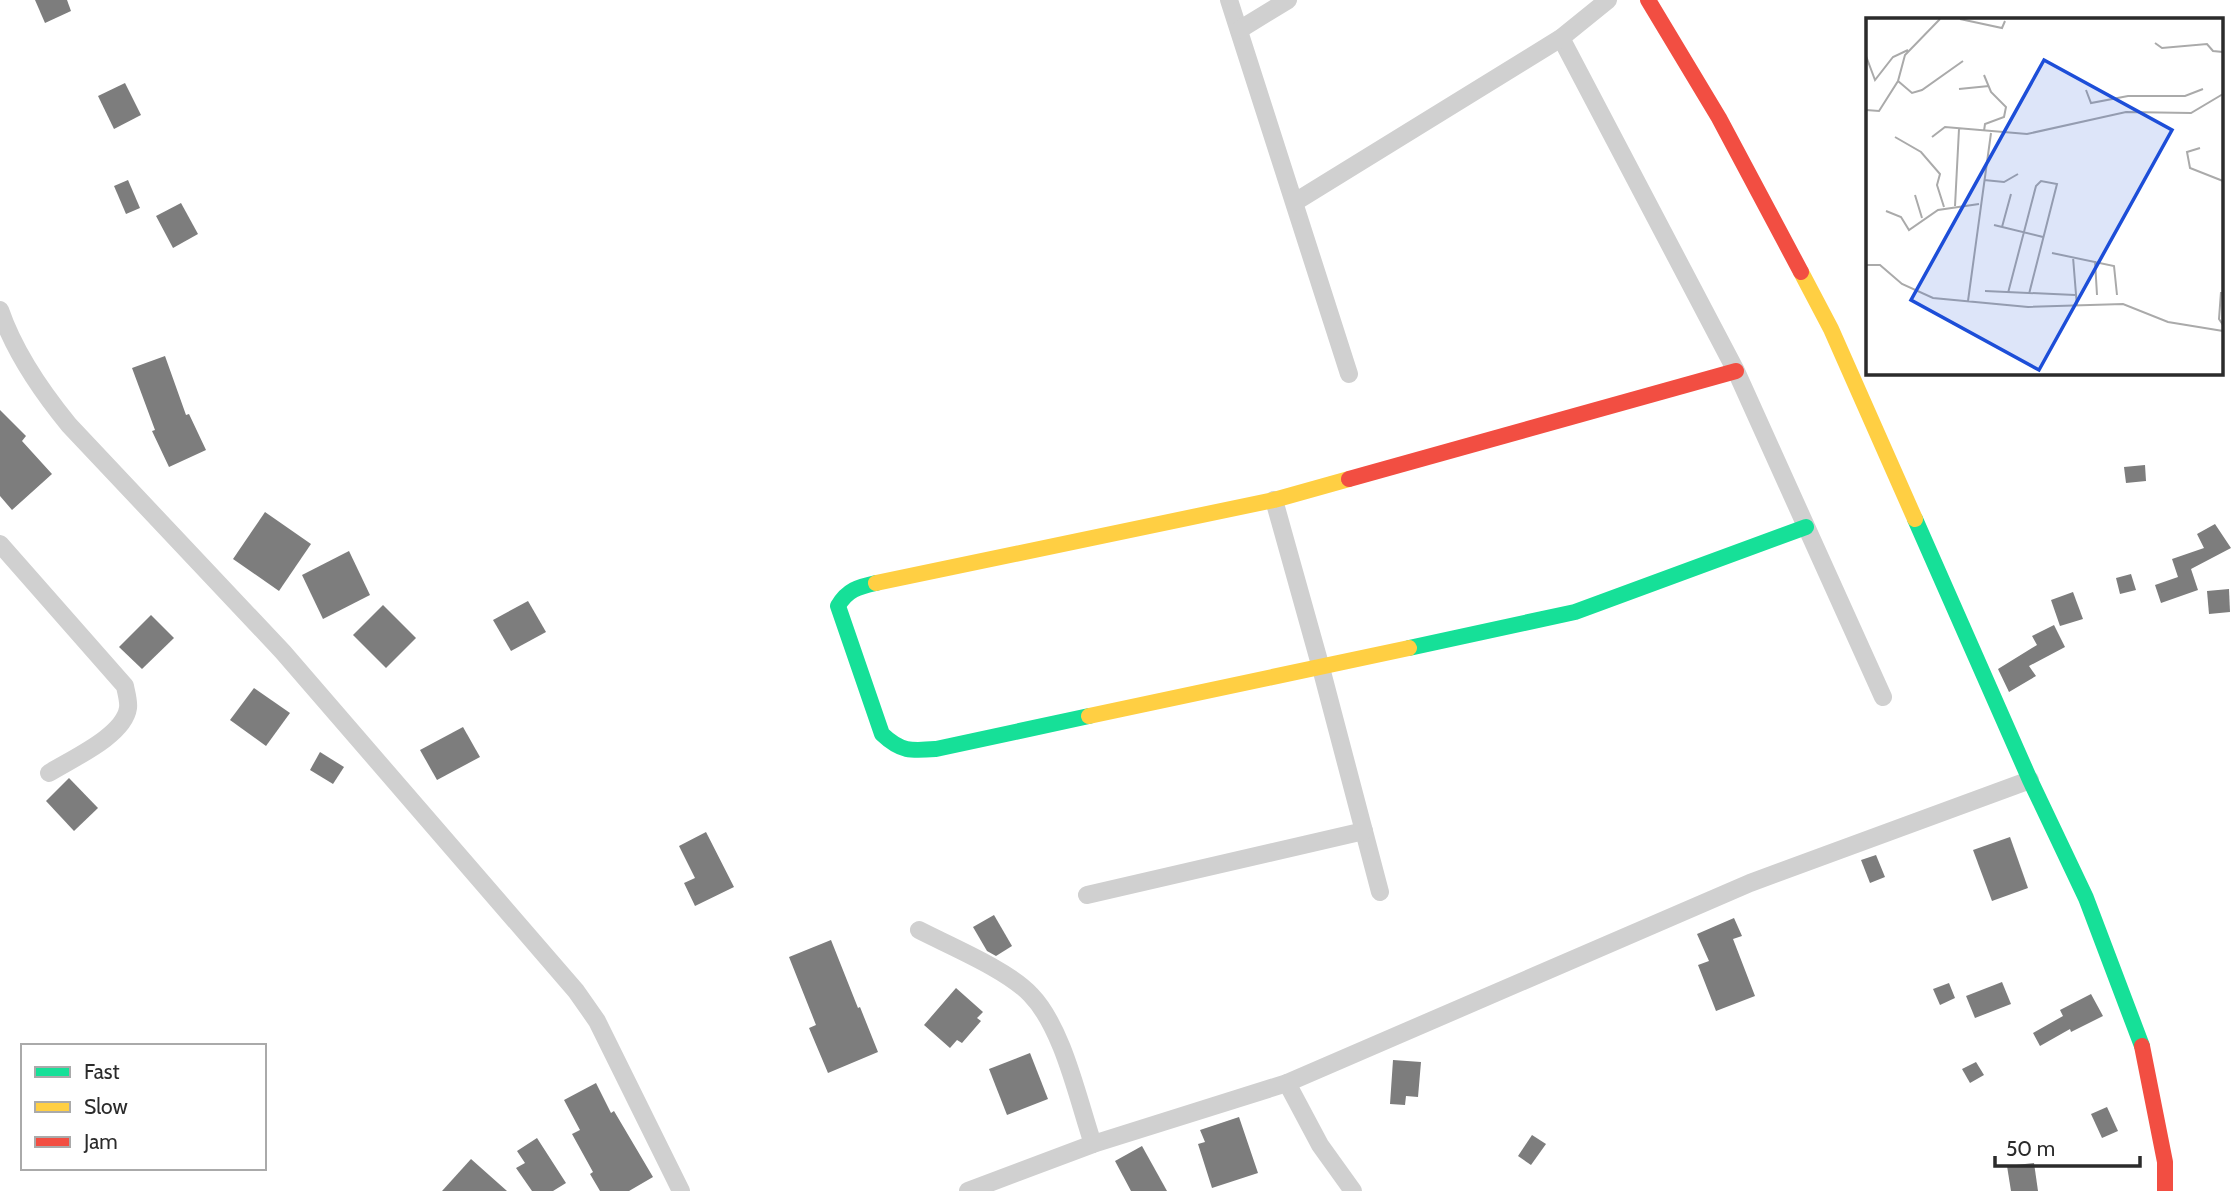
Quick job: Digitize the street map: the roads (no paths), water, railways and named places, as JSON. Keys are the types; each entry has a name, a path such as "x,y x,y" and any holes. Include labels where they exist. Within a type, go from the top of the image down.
{"street":[{"path":"1229,0 1349,374"},
{"path":"1239,30 1288,0"},
{"path":"1295,202 1561,37 1608,0"},
{"path":"1647,0 1720,118 1831,329 2030,780 2086,898 2142,1046 2165,1162 2165,1191"},
{"path":"1561,37 1736,371 1883,697"},
{"path":"0,310 46,397 69,425 283,652 576,991 597,1021 681,1191"},
{"path":"1736,371 1274,500 862,586 844,594 838,606 882,734 893,746 906,751 936,749 1575,612 1806,527"},
{"path":"1274,500 1380,892"},
{"path":"0,544 125,686 128,707 122,723 110,735 49,773"},
{"path":"968,1191 1093,1144 1287,1083 1750,883 2030,780"},
{"path":"1087,895 1364,831"},
{"path":"919,930 1013,979 1031,994 1058,1035 1093,1144"},
{"path":"1287,1083 1320,1144 1353,1191"}]}
